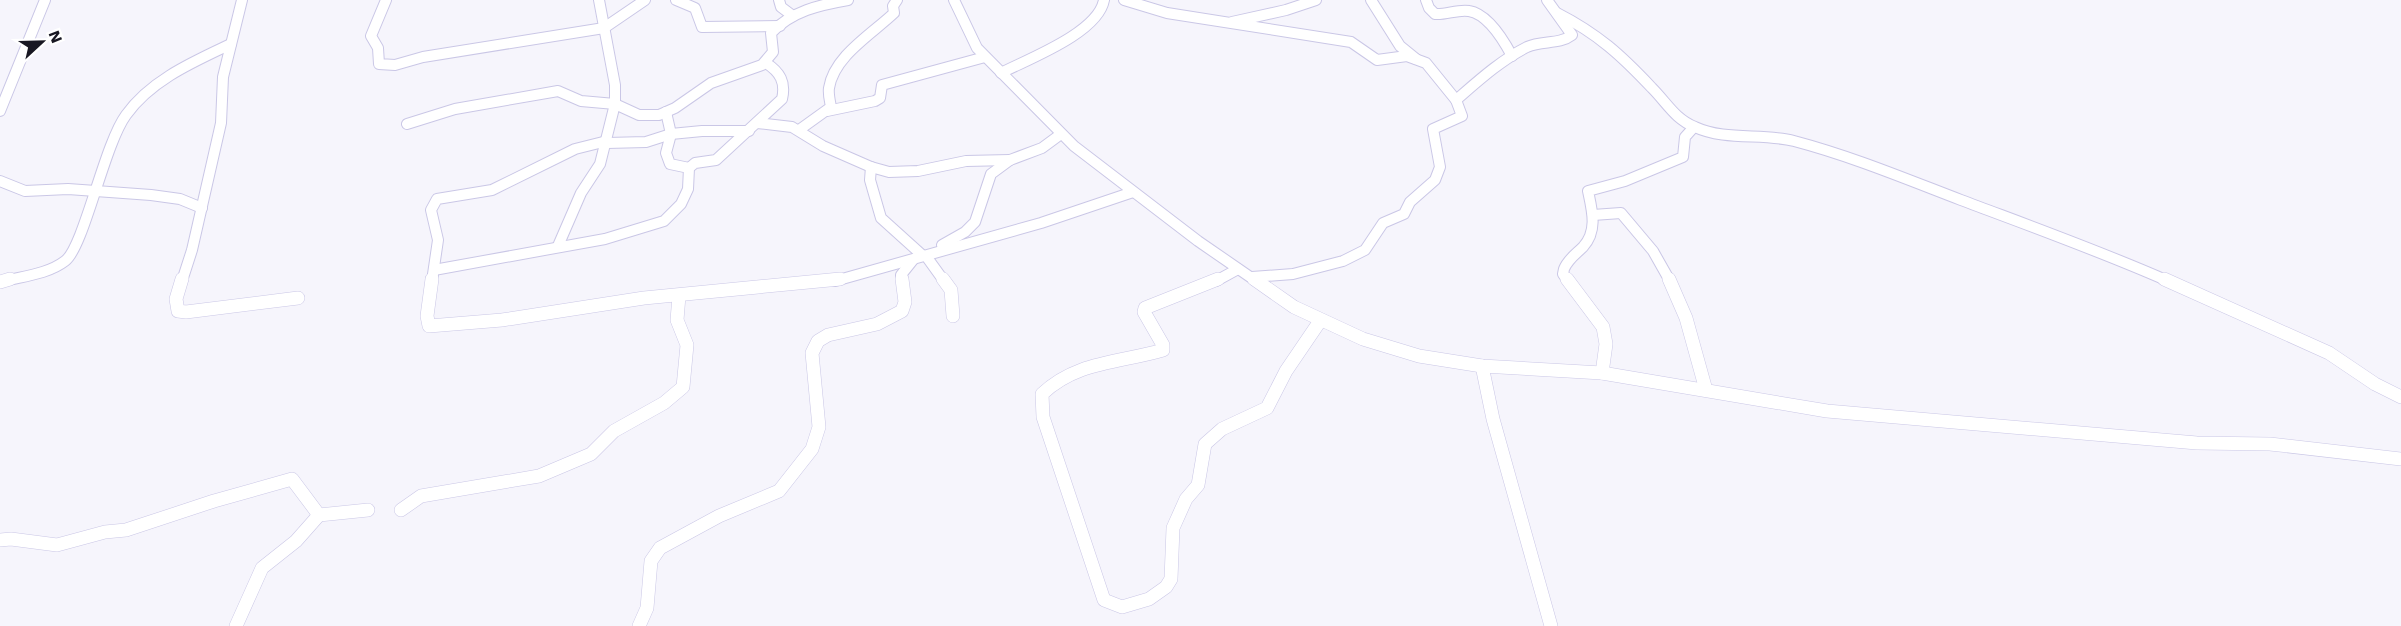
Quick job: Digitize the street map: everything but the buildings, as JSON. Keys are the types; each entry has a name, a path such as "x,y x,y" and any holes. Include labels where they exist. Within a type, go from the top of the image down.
{"street":[{"path":"0,111 45,0"},
{"path":"242,0 231,44 221,101 221,123 192,250 176,299 178,311 298,298"},
{"path":"386,0 371,36 378,48 379,64 395,65 423,57 604,28 645,0"},
{"path":"558,246 582,192 600,164 615,104 615,85 599,0"},
{"path":"676,0 696,8 700,14 702,27 780,26"},
{"path":"779,0 781,7 793,16"},
{"path":"407,124 455,110 558,91 581,101 615,104 639,115 666,112 711,83 766,63 773,52 771,33 793,16 816,6 848,0"},
{"path":"799,130 831,107 828,91 831,80 848,54 894,13 893,6 897,0"},
{"path":"954,0 971,39 985,57 1061,134 1133,192 1251,277 1320,321 1404,353 1482,366 1602,373 1827,411 2197,443 2270,444 2401,459"},
{"path":"1000,73 1067,42 1100,11 1104,0"},
{"path":"1124,0 1162,12 1351,42 1377,60 1407,56 1426,63 1456,100 1462,116 1434,129 1440,167 1435,180 1410,202 1404,214 1382,223 1367,249 1312,270 1263,279 1251,277"},
{"path":"1162,0 1160,6 1162,12"},
{"path":"1279,0 1286,10"},
{"path":"1371,0 1400,46 1419,61"},
{"path":"1426,0 1429,8 1435,14 1464,11 1478,14 1506,41 1512,56"},
{"path":"1547,0 1572,35"},
{"path":"1225,23 1286,10 1308,1"},
{"path":"1557,13 1595,33 1634,69 1672,112 1694,127 1708,132 1771,136 1793,141 1871,166 2112,256 2329,353 2375,384 2401,397"},
{"path":"1456,100 1512,56 1537,43 1564,40 1572,35 1595,33"},
{"path":"0,282 52,269 67,260 114,133 128,112 169,75 231,44"},
{"path":"827,111 875,101 880,98 882,85 985,57"},
{"path":"434,270 605,239 669,218 681,204 688,189 689,168 695,163 716,160 778,105 784,93 780,72 766,63"},
{"path":"666,112 670,134 666,153 670,164 689,168"},
{"path":"1010,160 966,161 900,173 871,168 823,146 799,130 782,125 670,134 646,142 586,143 567,150 521,178 492,189 437,199 431,210 438,240 427,316 429,326 502,320 644,298 831,282 1041,223 1133,192"},
{"path":"1602,373 1606,344 1604,327 1563,274 1563,267 1583,250 1591,236 1593,215 1588,191 1615,186 1652,170 1661,169 1683,157 1685,137 1694,127"},
{"path":"639,626 647,608 651,561 660,548 719,516 780,490 812,449 819,427 812,354 818,341 828,335 877,324 902,311 905,302 901,275 920,257 949,242 971,226 980,212 991,174 1010,160 1042,148 1061,134"},
{"path":"871,168 870,180 881,218 951,290 953,316"},
{"path":"0,181 25,191 68,189 170,198 191,202 202,208"},
{"path":"1593,215 1621,213 1638,229 1661,263 1690,326 1706,390"},
{"path":"1238,268 1208,285 1145,308 1144,312 1163,345 1163,350 1086,367 1063,377 1042,394 1043,417 1104,600 1122,607 1149,599 1166,587 1172,579 1173,528 1186,499 1198,485 1205,444 1222,429 1267,408 1286,371 1320,321"},
{"path":"401,510 421,496 538,476 591,454 615,431 664,403 683,387 687,345 677,320 679,296"},
{"path":"1482,366 1493,419 1551,626"},
{"path":"0,540 10,539 57,545 105,532 126,530 213,501 292,479 319,515"},
{"path":"236,626 262,568 296,541 319,515 368,510"}]}
